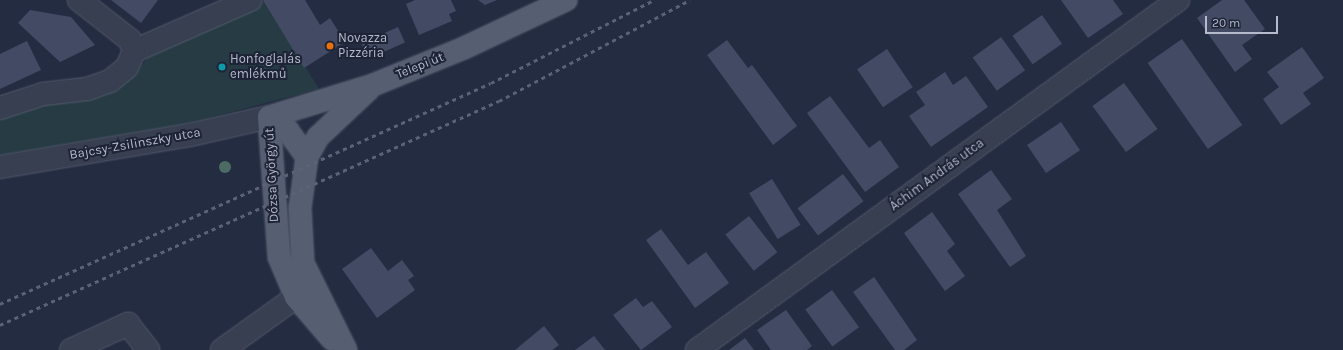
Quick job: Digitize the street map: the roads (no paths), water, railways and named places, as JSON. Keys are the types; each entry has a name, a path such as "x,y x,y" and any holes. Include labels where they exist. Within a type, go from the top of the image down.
{"main road":[{"name":"Telepi út","path":"269,117 373,85 464,48 566,0"},
{"path":"307,157 318,137 373,85"},
{"name":"Dózsa György út","path":"269,117 288,131 307,157 300,208 303,263 346,350"},
{"name":"Dózsa György út","path":"269,117 275,236 286,279 296,297 342,350"}],"street":[{"path":"79,0 132,46"},
{"path":"132,46 250,0"},
{"name":"Áchim András utca","path":"697,350 1178,0"},
{"path":"0,108 25,98 87,89 110,81 127,68 132,46"},
{"name":"Bajcsy-Zsilinszky utca","path":"0,167 190,135 269,117"},
{"path":"222,350 296,297"},
{"path":"71,350 128,324 148,350"}],"railway":[{"path":"0,304 491,83 654,0"},
{"path":"0,325 499,101 690,0"}],"place":[{"name":"Novazza Pizzéria","path":"330,46"},
{"name":"Honfoglalás emlékmű","path":"222,67"}]}
